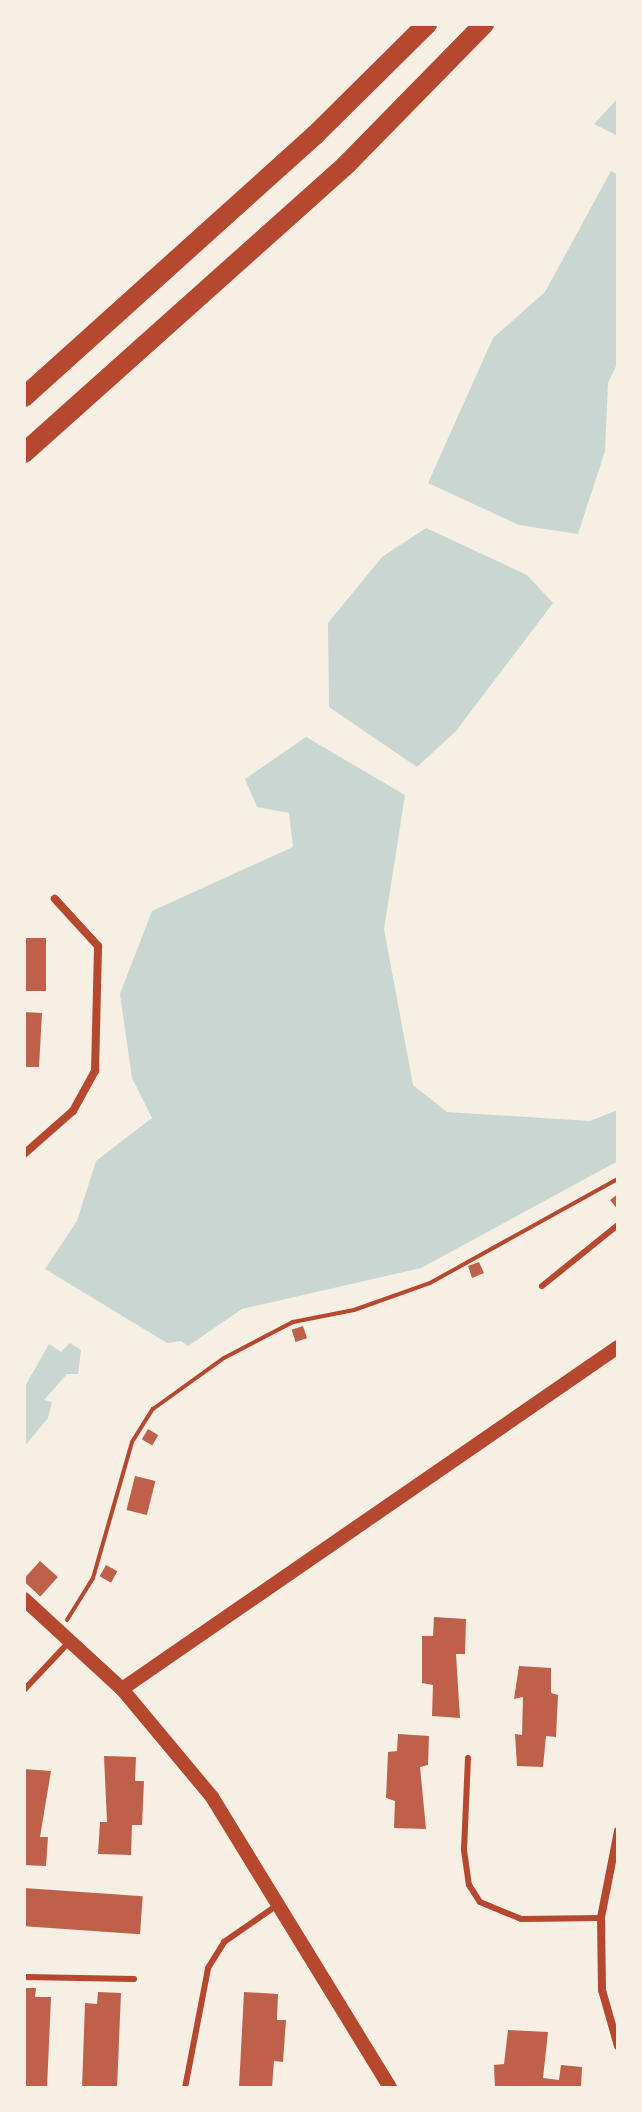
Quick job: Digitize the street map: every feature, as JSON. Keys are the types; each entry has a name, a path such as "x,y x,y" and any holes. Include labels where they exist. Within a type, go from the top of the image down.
{"highway":[{"path":"24,397 315,135 427,24"},
{"path":"24,453 347,164 484,24"}],"street":[{"path":"24,1154 73,1111 95,1071 98,946 55,899"},
{"path":"122,1689 617,1346"},
{"path":"24,1599 67,1634 122,1689 212,1797 390,2088"},
{"path":"618,1831 601,1918 602,1990 618,2046"}],"lane":[{"path":"542,1286 618,1225"},
{"path":"24,1690 67,1634"},
{"path":"468,1758 464,1850 469,1885 480,1902 521,1919 601,1918"},
{"path":"185,2088 208,1968 237,1930 279,1904"},
{"path":"24,1977 134,1979"}],"path":[{"path":"67,1634 93,1578 132,1442 153,1409 224,1358 293,1322 354,1310 430,1283 618,1179"}],"shaded area":[{"path":"618,98 618,136 594,124"},
{"path":"611,171 618,175 618,362 608,383 605,451 578,534 519,525 428,483 493,338 545,292"},
{"path":"426,528 527,575 553,603 456,731 417,767 329,707 328,623 382,557"},
{"path":"306,737 405,795 384,929 413,1085 447,1112 590,1121 618,1110 618,1161 421,1268 242,1309 188,1346 181,1341 167,1343 45,1269 77,1221 96,1161 152,1118 132,1078 120,994 152,911 293,847 289,813 257,807 245,779"},
{"path":"70,1343 81,1350 78,1374 67,1374 44,1400 52,1402 48,1418 24,1447 24,1388 49,1344 61,1352"}],"building":[{"path":"24,938 46,938 46,991 24,991"},
{"path":"24,1012 42,1013 39,1067 24,1067"},
{"path":"618,1194 618,1210 610,1200"},
{"path":"479,1262 484,1273 472,1278 468,1266"},
{"path":"303,1326 307,1338 296,1342 292,1330"},
{"path":"148,1429 158,1435 152,1445 142,1439"},
{"path":"135,1476 155,1481 147,1515 127,1510"},
{"path":"40,1561 58,1577 40,1596 24,1582"},
{"path":"106,1565 117,1571 111,1583 100,1576"},
{"path":"434,1617 466,1619 465,1654 456,1654 460,1718 432,1716 433,1685 422,1683 422,1636 433,1636"},
{"path":"519,1666 551,1668 551,1693 558,1695 556,1737 546,1736 543,1767 517,1766 515,1734 522,1735 523,1697 514,1699"},
{"path":"398,1734 429,1736 428,1765 420,1767 426,1829 394,1828 395,1801 386,1798 388,1752 397,1751"},
{"path":"104,1756 136,1757 135,1781 144,1781 142,1825 132,1825 131,1855 98,1854 100,1822 107,1822"},
{"path":"24,1769 51,1771 40,1837 48,1837 46,1866 24,1865"},
{"path":"24,1888 143,1896 140,1934 24,1926"},
{"path":"24,1988 36,1988 35,1997 51,1997 47,2088 24,2088"},
{"path":"98,1992 121,1993 117,2088 82,2088 85,2003 97,2004"},
{"path":"244,1992 278,1994 277,2020 286,2020 283,2062 274,2061 272,2088 239,2088"},
{"path":"508,2030 548,2032 543,2078 559,2080 561,2065 582,2067 581,2088 495,2088 494,2065 504,2064"}]}
